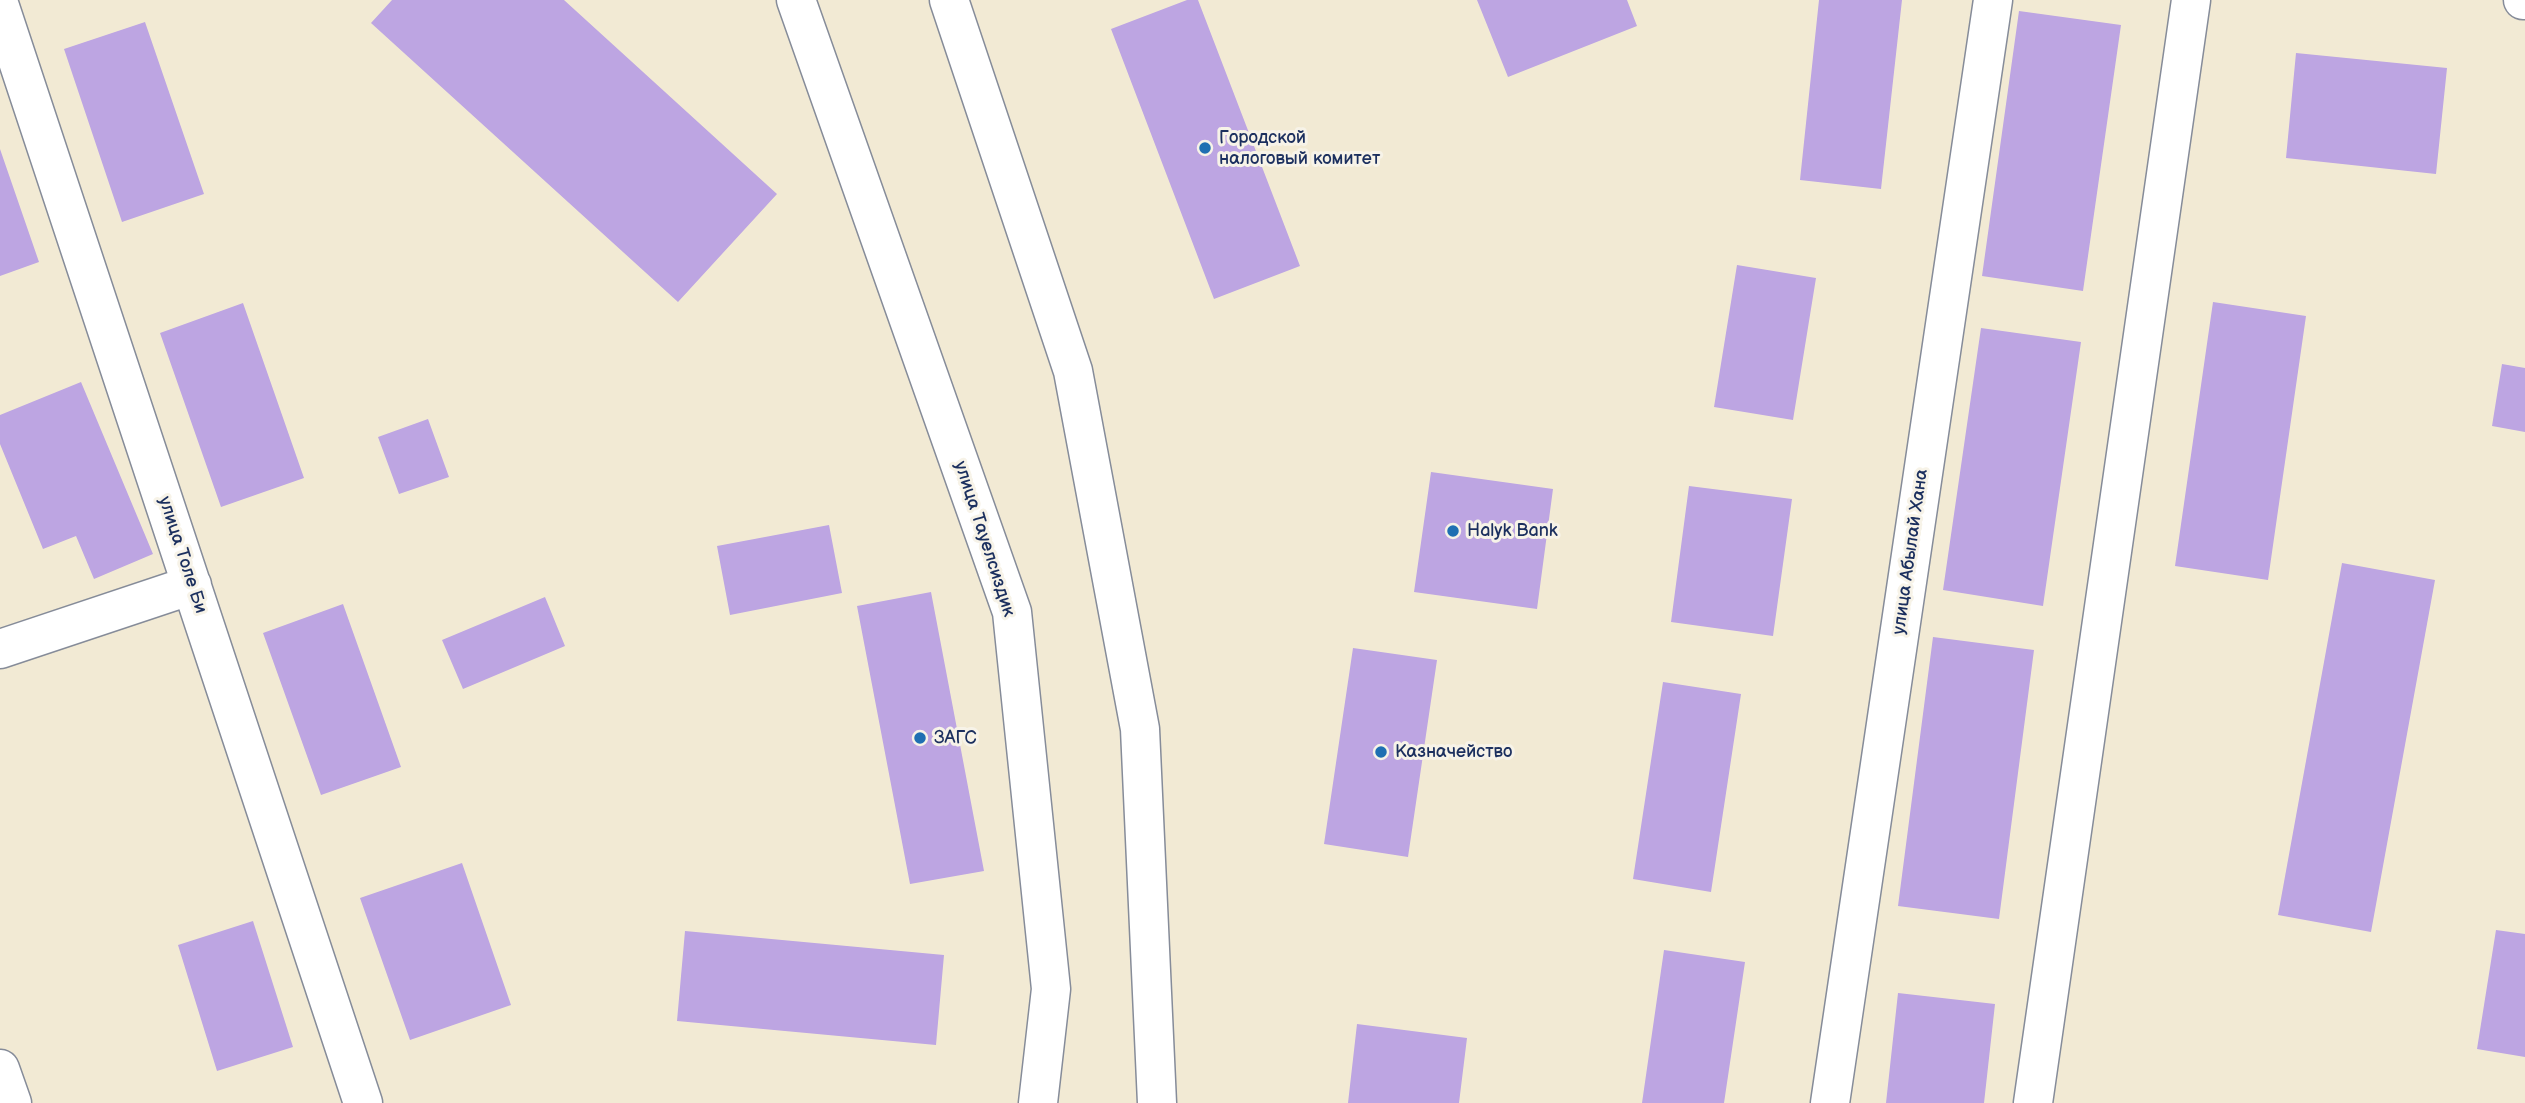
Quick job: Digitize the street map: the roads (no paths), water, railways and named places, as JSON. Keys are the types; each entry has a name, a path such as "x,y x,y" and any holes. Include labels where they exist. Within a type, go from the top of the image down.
{"street":[{"name":"улица Тауелсиздик","path":"796,0 1012,612 1051,989 1038,1103"},
{"path":"949,0 1073,371 1140,729 1157,1103"},
{"name":"улица Абылай Хана","path":"1830,1103 1993,0"},
{"path":"2032,1103 2192,0"},
{"name":"улица Толе Би","path":"0,7 363,1103"},
{"path":"0,649 192,585"},
{"path":"0,1069 12,1103"}],"place":[{"name":"Городской налоговый комитет","path":"1205,148"},
{"name":"Halyk Bank","path":"1453,531"},
{"name":"ЗАГС","path":"920,738"},
{"name":"Казначейство","path":"1381,752"}]}
